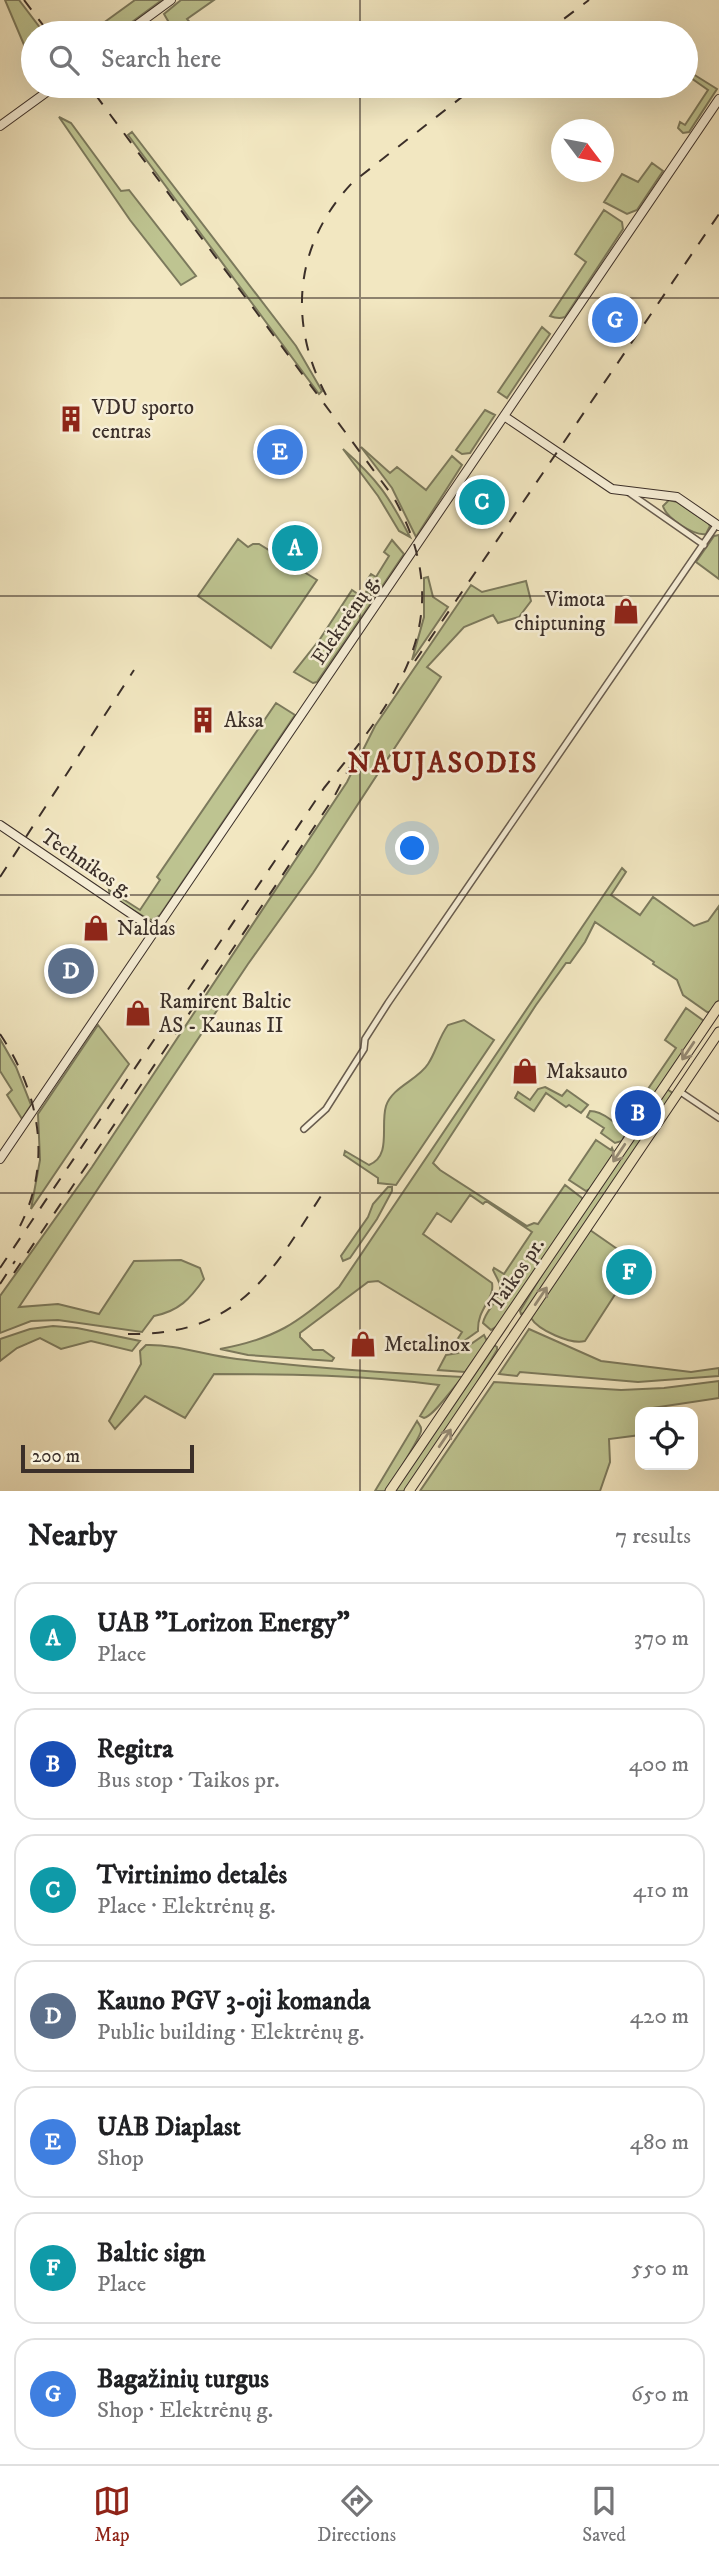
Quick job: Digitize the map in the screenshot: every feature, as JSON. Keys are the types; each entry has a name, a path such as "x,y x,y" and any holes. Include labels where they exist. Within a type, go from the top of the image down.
{"main road":[{"name":"Taikos pr.","path":"390,1491 719,1006"},
{"name":"Taikos pr.","path":"409,1491 719,1032"},
{"path":"671,1077 674,1087 679,1091"},
{"path":"514,1308 516,1315 524,1321"},
{"path":"494,1338 501,1343 502,1352"}],"street":[{"path":"142,21 171,0"},
{"path":"0,126 38,98"},
{"name":"Elektrėnų g.","path":"0,1159 719,99"},
{"path":"304,1129 326,1109 364,1049 365,1039 388,1003 718,525 677,497 608,487 504,415"},
{"path":"628,492 704,545"},
{"name":"Technikos g.","path":"0,825 155,930"},
{"path":"679,1091 719,1118"}],"green space":[{"path":"5,0 19,0 35,21 21,21 21,38"},
{"path":"135,0 162,0 133,21 106,21"},
{"path":"181,0 214,0 187,19 189,21 168,21 164,14"},
{"path":"698,77 717,89 689,132 683,133 678,128 680,122 685,125 708,90 698,83"},
{"path":"59,117 71,123 121,191 129,190 196,276 181,285 130,220"},
{"path":"132,132 296,346 322,391 319,394 128,135"},
{"path":"652,163 663,171 637,210 627,214 604,202 622,174 638,182"},
{"path":"604,210 622,222 623,229 565,317 550,316 586,262 575,254"},
{"path":"542,327 550,334 507,398 498,392"},
{"path":"485,410 495,415 470,453 462,454 456,450"},
{"path":"361,447 390,473 397,467 426,490 452,456 462,465 416,537 392,488"},
{"path":"343,449 381,489 410,537 399,531 378,496"},
{"path":"669,500 677,502 708,523 710,526 706,534 688,529 669,516 663,506"},
{"path":"719,535 719,579 696,562 714,536"},
{"path":"238,539 248,547 259,544 317,580 271,648 198,596"},
{"path":"392,540 404,554 375,597 366,592 369,586 365,583 371,574 376,577 389,556 384,552"},
{"path":"428,577 433,597 448,607 412,660 424,617 424,578"},
{"path":"526,581 531,601 519,617 498,623 493,615 464,627 427,667 441,677 313,873 248,964 19,1307 58,1304 99,1314 134,1261 181,1260 200,1268 204,1279 183,1303 154,1316 142,1332 58,1320 31,1321 0,1333 0,1296 92,1167 347,782 375,726 471,585 482,592"},
{"path":"352,590 371,603 317,682 313,683 294,672 320,639"},
{"path":"276,703 295,715 160,915 152,920 148,919 110,896 109,890 140,910 160,880 157,877"},
{"path":"622,868 626,872 611,895 640,915 653,897 694,926 708,921 719,906 719,1000 711,1012 707,1012 683,995 677,980 595,922 585,942 570,963 566,963 536,1005 433,1163 527,1226 538,1224 565,1185 582,1198 497,1326 491,1330 483,1323 500,1291 493,1270 494,1268 504,1274 532,1232 486,1201 483,1204 470,1195 451,1222 437,1213 423,1234 492,1283 491,1294 480,1316 478,1331 450,1351 462,1332 378,1281 368,1282 300,1333 300,1337 313,1350 323,1350 334,1358 332,1361 248,1355 220,1349 256,1340 285,1328 339,1287"},
{"path":"686,1008 704,1021 658,1089 645,1100 627,1127 620,1123 622,1119 626,1121 676,1048 665,1040"},
{"path":"464,1020 494,1040 396,1185 378,1183 378,1178 344,1155 345,1151 369,1165 376,1161 383,1148 384,1114 389,1099 424,1070 448,1025"},
{"path":"98,1025 129,1064 31,1209 40,1160 38,1114"},
{"path":"0,1039 16,1067 31,1105 22,1119 7,1095 12,1090 0,1071"},
{"path":"545,1087 562,1096 567,1090 588,1105 581,1113 569,1105 566,1107 546,1093 534,1111 515,1098 518,1092 530,1100 538,1089"},
{"path":"667,1089 674,1094 525,1313 521,1314 520,1311 555,1253"},
{"path":"590,1111 600,1113 615,1123 625,1135 622,1141 615,1143 601,1133 604,1128 587,1117"},
{"path":"596,1140 611,1150 612,1148 614,1153 586,1191 569,1180"},
{"path":"388,1187 392,1187 392,1191 377,1219 350,1258 343,1261 341,1256 368,1217 373,1204"},
{"path":"590,1230 636,1262 585,1341 579,1342 547,1332 531,1318"},
{"path":"53,1326 77,1328 140,1341 132,1351 91,1341 61,1349 40,1338 17,1348 0,1361 0,1339 30,1329"},
{"path":"529,1329 601,1361 691,1372 719,1368 719,1376 638,1382 520,1372 517,1376 499,1374"},
{"path":"484,1335 487,1341 465,1372 438,1370 446,1355 458,1353"},
{"path":"146,1345 169,1346 226,1357 293,1365 463,1377 438,1407 424,1418 420,1416 439,1385 327,1376 214,1374 185,1418 145,1396 115,1429 109,1421 141,1364 140,1351"},
{"path":"494,1345 497,1350 471,1393 405,1491 394,1491"},
{"path":"719,1381 719,1398 659,1407 635,1407 635,1436 609,1439 610,1462 600,1491 420,1491 494,1382 621,1390"},
{"path":"417,1421 421,1428 420,1435 400,1470 387,1491 375,1491"}],"railway":[{"path":"24,0 40,21"},
{"path":"561,21 589,0"},
{"path":"0,1268 324,788 376,721 397,687 412,653 421,618 421,581 413,541 394,498 98,98"},
{"path":"326,395 314,367 302,311 303,284 319,231 353,182 461,98"},
{"path":"415,661 719,214"},
{"path":"0,877 134,670"},
{"path":"14,1273 280,879 334,797 352,763"},
{"path":"0,1034 24,1079 37,1127 36,1177 20,1226"},
{"path":"128,1334 166,1332 199,1324 226,1311 249,1293 269,1272 326,1188"},
{"path":"0,1284 15,1261"}],"place":[{"name":"Bagažinių turgus","path":"615,320"},
{"name":"VDU sporto centras","path":"71,419"},
{"name":"UAB Diaplast","path":"280,452"},
{"name":"Tvirtinimo detalės","path":"482,502"},
{"name":"UAB \"Lorizon Energy\"","path":"295,548"},
{"name":"Vimota chiptuning","path":"626,611"},
{"name":"Aksa","path":"203,720"},
{"name":"Naldas","path":"96,928"},
{"name":"Kauno PGV 3-oji komanda","path":"71,971"},
{"name":"Ramirent Baltic AS - Kaunas II","path":"138,1013"},
{"name":"Maksauto","path":"525,1071"},
{"name":"Regitra","path":"638,1113"},
{"name":"Baltic sign","path":"629,1272"},
{"name":"Metalinox","path":"363,1344"}],"district":[{"name":"NAUJASODIS","path":"443,762"}]}
